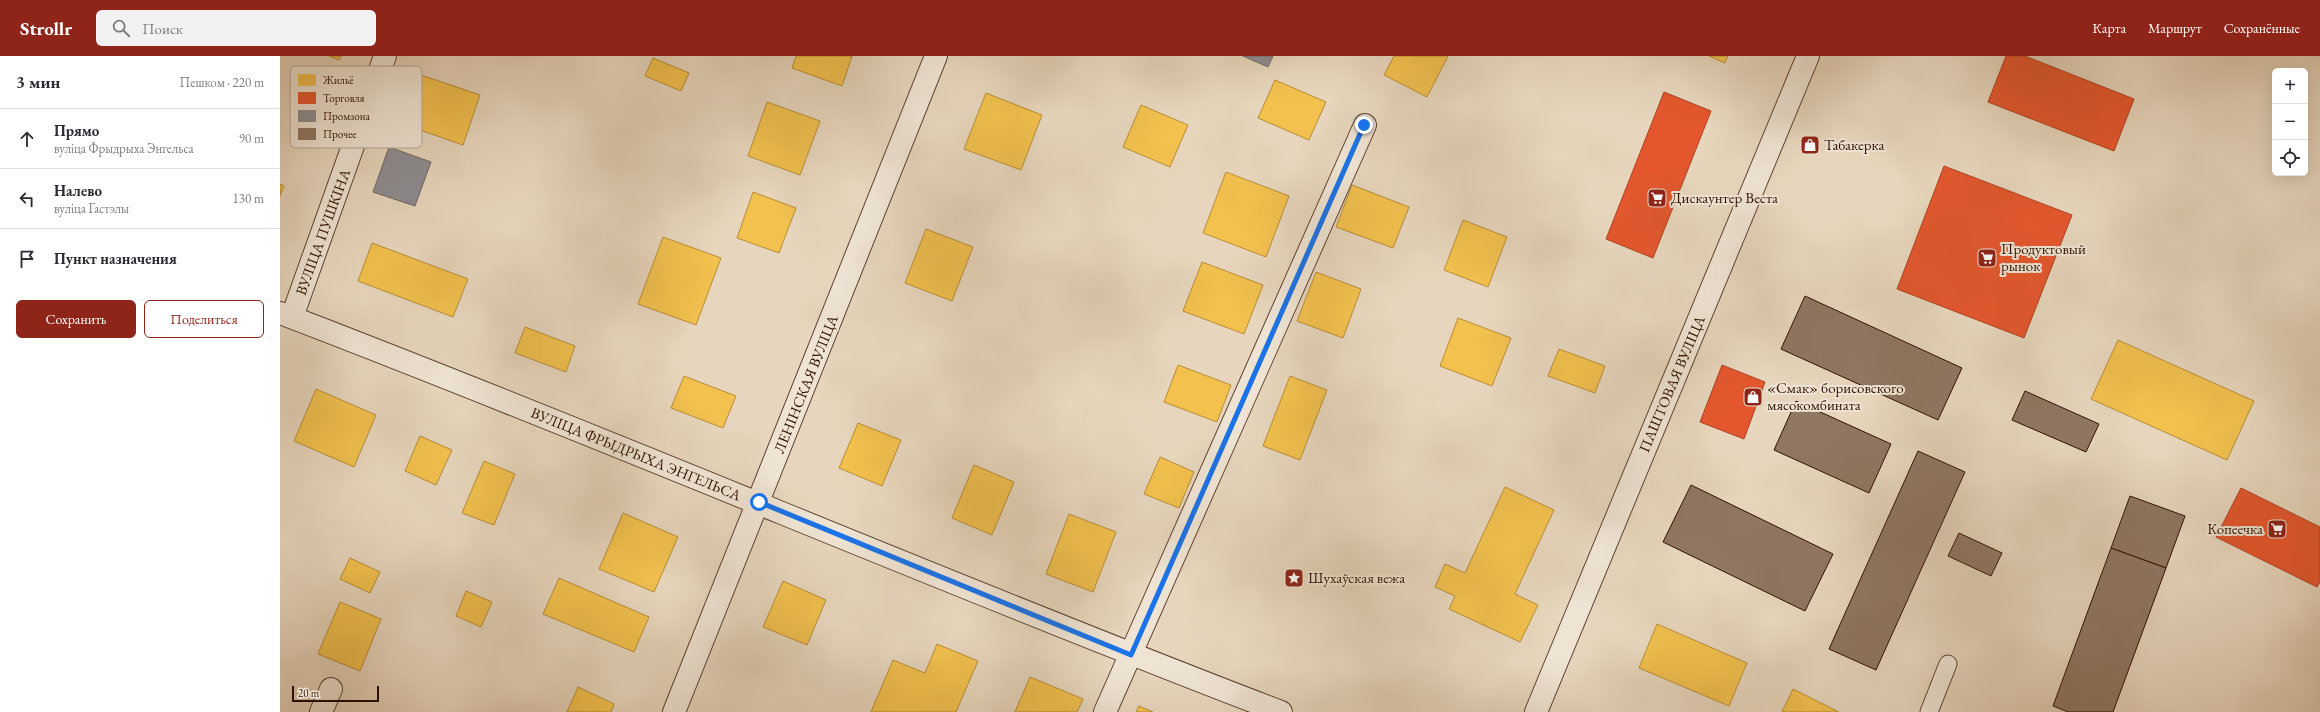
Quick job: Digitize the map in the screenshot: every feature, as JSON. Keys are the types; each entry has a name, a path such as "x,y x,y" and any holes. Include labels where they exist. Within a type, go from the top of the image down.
{"street":[{"name":"ВУЛІЦА ПУШКІНА","path":"381,66 385,56"},
{"name":"ЛЕНІНСКАЯ ВУЛІЦА","path":"674,712 936,56"},
{"name":"ПАШТОВАЯ ВУЛІЦА","path":"1536,712 1808,56"},
{"path":"1105,712 1364,125"},
{"name":"ВУЛІЦА ПУШКІНА","path":"286,315 350,148"},
{"name":"ВУЛІЦА ФРЫДРЫХА ЭНГЕЛЬСА","path":"286,315 759,502 1131,655 1281,712"},
{"path":"321,712 332,689"}],"lane":[{"path":"1929,712 1948,664"}],"building: Жильё":[{"path":"329,56 341,56 339,60"},
{"path":"796,56 852,56 842,86 792,68"},
{"path":"1394,56 1448,56 1427,97 1384,75"},
{"path":"1709,56 1728,56 1725,63"},
{"path":"653,58 689,73 681,91 645,76"},
{"path":"422,75 480,95 463,145 422,131"},
{"path":"1275,80 1326,102 1309,140 1258,118"},
{"path":"986,93 1042,115 1021,170 964,149"},
{"path":"767,102 820,121 800,175 748,156"},
{"path":"1141,105 1188,125 1170,167 1123,147"},
{"path":"1226,172 1289,196 1266,257 1203,233"},
{"path":"280,184 284,186 280,196"},
{"path":"1352,185 1409,207 1393,248 1336,227"},
{"path":"753,192 796,208 779,253 737,238"},
{"path":"1463,220 1507,237 1488,287 1444,270"},
{"path":"926,229 973,247 952,301 905,283"},
{"path":"663,237 721,258 696,325 638,304"},
{"path":"372,243 468,279 453,317 358,281"},
{"path":"1202,262 1263,285 1244,334 1183,311"},
{"path":"1316,272 1361,289 1343,338 1297,321"},
{"path":"1458,318 1511,338 1492,386 1440,366"},
{"path":"525,327 575,346 566,372 515,353"},
{"path":"2118,340 2254,401 2227,460 2091,399"},
{"path":"1559,349 1605,366 1595,393 1548,376"},
{"path":"1178,365 1231,385 1217,422 1164,402"},
{"path":"684,376 736,396 723,428 671,408"},
{"path":"1290,376 1327,390 1300,460 1263,446"},
{"path":"316,389 376,415 354,467 294,441"},
{"path":"858,423 901,440 882,486 839,468"},
{"path":"420,436 452,450 436,485 405,471"},
{"path":"1160,457 1194,472 1179,508 1144,494"},
{"path":"484,461 515,474 494,525 462,513"},
{"path":"974,465 1014,482 992,535 952,518"},
{"path":"1505,487 1554,510 1515,594 1538,605 1520,642 1449,609 1455,596 1435,587 1445,564 1465,573"},
{"path":"623,513 678,537 654,592 599,569"},
{"path":"1069,514 1116,532 1093,592 1046,574"},
{"path":"350,558 380,572 370,593 340,579"},
{"path":"559,578 649,617 634,652 543,614"},
{"path":"783,581 826,600 807,645 763,627"},
{"path":"466,591 492,602 481,627 456,616"},
{"path":"340,602 381,619 360,671 318,654"},
{"path":"1657,624 1747,663 1729,706 1639,668"},
{"path":"937,644 978,661 956,712 871,712 893,660 925,673"},
{"path":"1030,677 1083,699 1077,712 1015,712"},
{"path":"578,687 614,704 611,712 567,712"},
{"path":"1793,689 1839,712 1782,712"},
{"path":"1139,706 1153,712 1136,712"}],"building: Торговля":[{"path":"2006,56 2025,56 2134,99 2114,151 1988,102"},
{"path":"1664,92 1711,111 1653,258 1606,239"},
{"path":"1944,166 2072,215 2024,338 1897,289"},
{"path":"1722,365 1765,382 1744,439 1700,422"},
{"path":"2241,488 2320,527 2320,582 2317,587 2216,537"}],"building: Промзона":[{"path":"1243,56 1273,56 1268,67"},
{"path":"389,148 431,162 415,206 373,192"}],"building: Прочее":[{"path":"1805,296 1962,368 1938,420 1781,349"},
{"path":"2025,391 2099,424 2086,452 2012,420"},
{"path":"1796,401 1891,444 1869,493 1774,450"},
{"path":"1918,451 1965,472 1876,670 1829,649"},
{"path":"1691,485 1833,554 1805,611 1663,542"},
{"path":"2130,496 2185,516 2166,568 2111,548"},
{"path":"1959,533 2002,553 1991,576 1948,556"},
{"path":"2111,548 2166,568 2113,712 2068,712 2053,706"}],"place":[{"name":"Табакерка","path":"1810,145"},
{"name":"Дискаунтер Веста","path":"1657,198"},
{"name":"Продуктовый рынок","path":"1987,258"},
{"name":"«Смак» борисовского мясокомбината","path":"1753,397"},
{"name":"Копеечка","path":"2277,529"},
{"name":"Шухаўская вежа","path":"1294,578"}],"route":[{"path":"759,502 1131,655 1364,125"}]}
